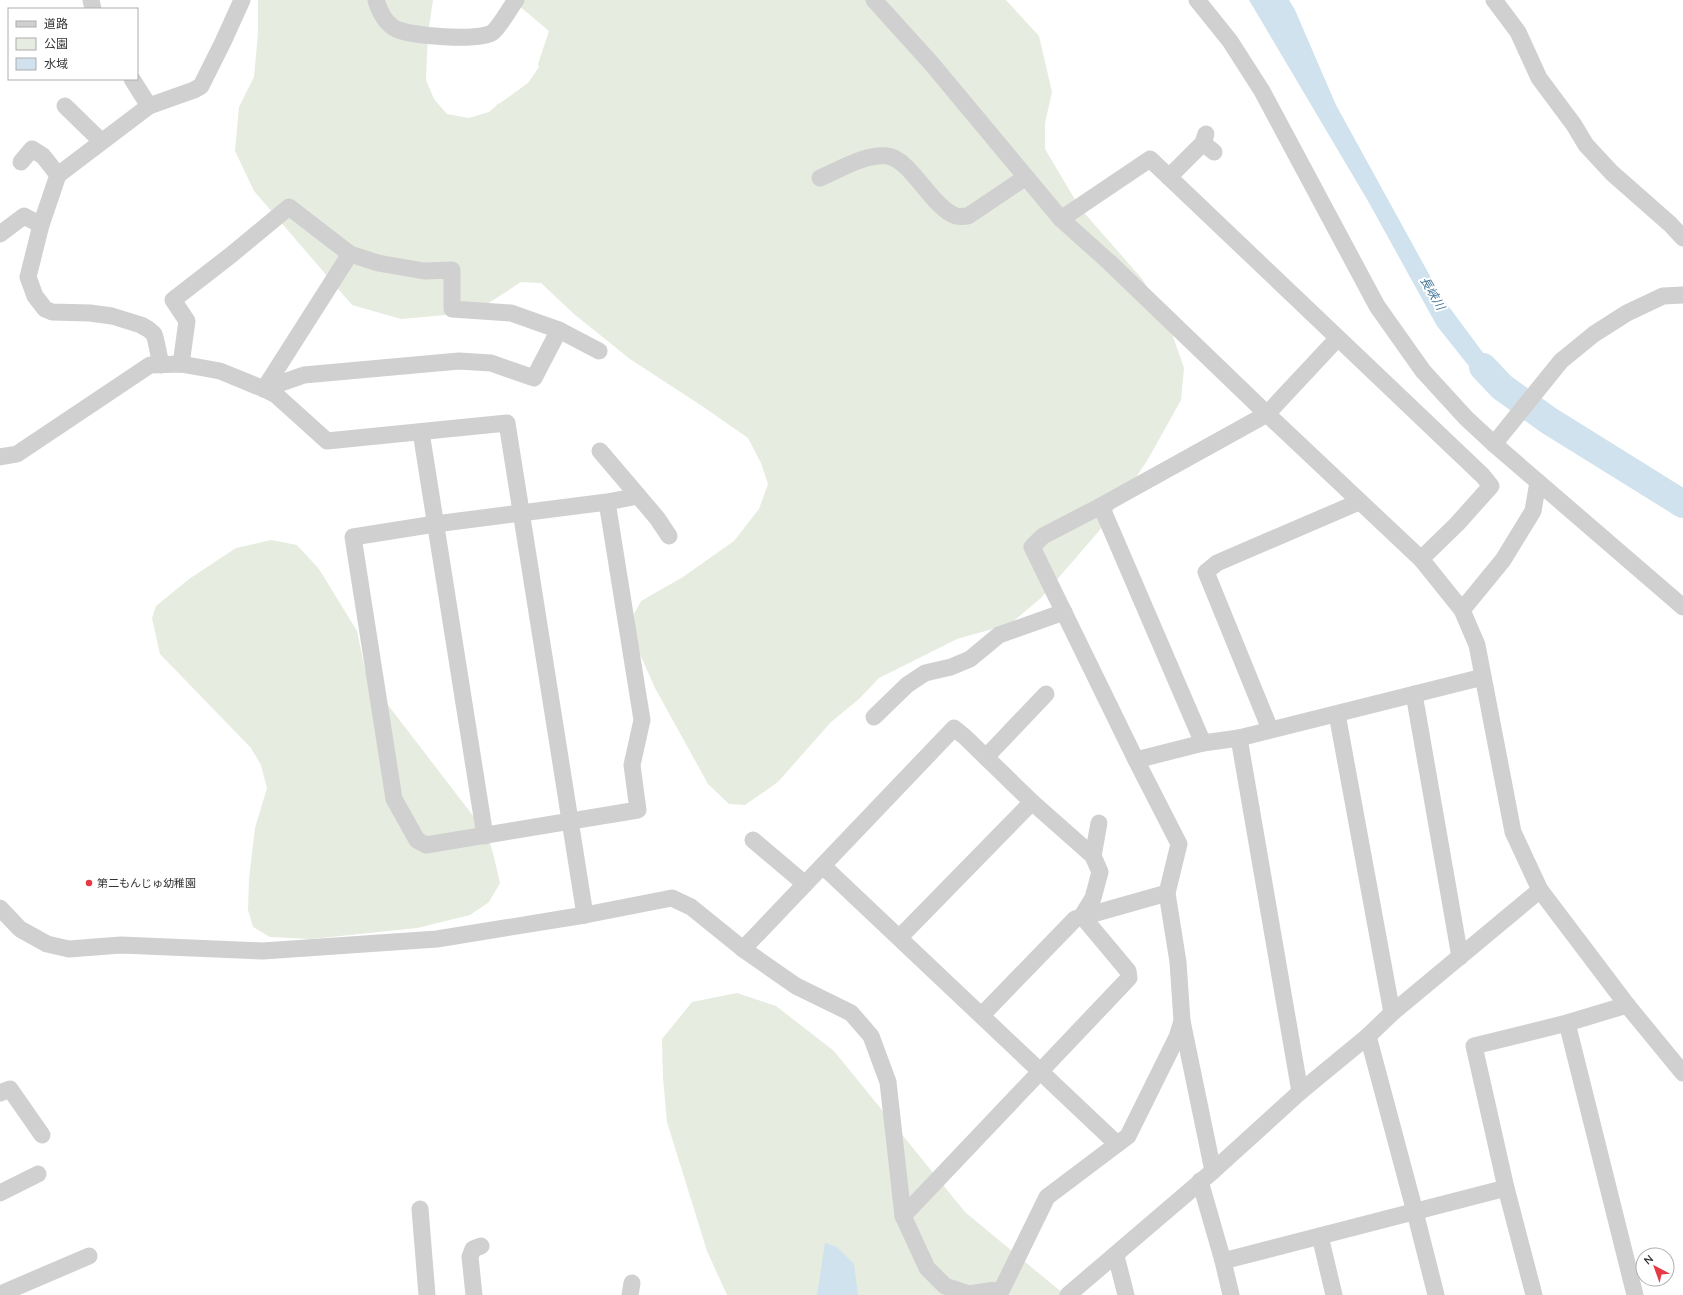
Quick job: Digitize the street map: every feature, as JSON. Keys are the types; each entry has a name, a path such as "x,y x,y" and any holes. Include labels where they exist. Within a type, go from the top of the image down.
{"street":[{"path":"161,365 154,334 141,325 112,316 90,313 52,312 45,309 35,296 28,277 41,225 58,175 149,106 194,90 201,86 220,49 242,0"},
{"path":"376,0 385,19 394,28 420,35 474,38 492,33 516,0"},
{"path":"874,0 931,63 1061,219 1110,262 1359,502 1421,559 1462,610 1477,645 1513,832 1540,890 1626,1005 1683,1073"},
{"path":"1198,0 1230,41 1262,91 1377,306 1423,371 1466,418 1494,444 1683,607"},
{"path":"1494,0 1518,32 1539,78 1574,125 1586,145 1612,173 1670,224 1683,238"},
{"path":"133,80 149,106"},
{"path":"65,106 101,142"},
{"path":"1169,177 1208,143"},
{"path":"21,162 32,149 43,156 58,175"},
{"path":"820,178 867,157 888,156 901,163 943,208 956,217 968,216 1026,177"},
{"path":"1061,219 1150,159 1337,339 1483,476 1490,486 1457,524 1421,559"},
{"path":"181,364 187,321 173,300 289,207 350,254 378,263 424,271 452,270 452,309 511,313 559,330 599,351"},
{"path":"0,234 24,216 41,225"},
{"path":"264,389 350,254"},
{"path":"1494,444 1561,361 1594,334 1627,314 1663,296 1683,295"},
{"path":"264,389 304,375 459,362 491,363 534,378 559,330"},
{"path":"1213,1171 1182,1021 1178,962 1166,893 1179,844 1136,760 1032,547 1043,536 1101,506 1267,414 1337,339"},
{"path":"0,457 17,454 150,365 181,364 220,371 264,389 276,395 327,441 507,424 585,915"},
{"path":"421,432 485,836"},
{"path":"600,451 658,518 669,536"},
{"path":"1462,610 1503,560 1533,511 1538,482"},
{"path":"607,502 642,720 632,765 638,810 426,845 417,840 394,799 352,537 435,524 607,502 638,496"},
{"path":"1270,729 1206,572 1217,562 1359,502"},
{"path":"1101,506 1202,743"},
{"path":"874,717 907,685 925,673 951,667 970,659 999,635 1064,612"},
{"path":"1136,760 1202,743 1239,738 1270,729 1337,714 1483,677"},
{"path":"986,757 1046,694"},
{"path":"1414,694 1460,957"},
{"path":"1337,714 1392,1013"},
{"path":"743,949 954,728 1032,802 1093,856 1100,872 1093,898 1082,916"},
{"path":"1239,738 1300,1092"},
{"path":"900,937 1032,802"},
{"path":"1093,856 1100,823"},
{"path":"753,840 805,884"},
{"path":"823,866 900,937 1117,1144"},
{"path":"1068,1295 1116,1256 1300,1092 1368,1036 1392,1013 1540,890"},
{"path":"982,1015 1075,919 1166,893"},
{"path":"0,908 20,929 47,944 69,949 121,945 271,950 437,939 585,915 672,898 690,907 743,949 796,986 851,1013 872,1036 888,1082 903,1216 927,1268 945,1286 969,1294 1008,1292 1046,1197 1128,1136 1178,1037 1182,1021"},
{"path":"903,1216 1129,978 1128,971 1082,916"},
{"path":"1534,1295 1506,1188 1474,1046 1567,1023 1626,1005"},
{"path":"1567,1023 1635,1295"},
{"path":"1368,1036 1436,1295"},
{"path":"0,1093 10,1089 42,1135"},
{"path":"0,1193 38,1174"},
{"path":"1200,1181 1223,1261 1231,1295"},
{"path":"1223,1261 1506,1188"},
{"path":"420,1209 426,1295"},
{"path":"1320,1236 1334,1295"},
{"path":"474,1295 470,1257 473,1249 481,1246"},
{"path":"3,1288 89,1256"},
{"path":"1116,1256 1126,1295"}],"green space":[{"path":"258,0 433,0 428,34 426,80 434,99 447,114 469,118 489,112 498,103 499,104 528,83 539,67 538,64 549,31 518,5 522,0 1006,0 1039,36 1052,92 1045,123 1045,149 1080,208 1143,280 1171,331 1184,368 1181,400 1147,461 1099,531 1041,598 1010,624 957,639 879,678 859,699 831,722 778,782 745,805 729,804 708,784 655,688 635,643 634,614 641,601 683,577 734,541 759,509 768,484 761,463 748,438 630,359 574,314 541,283 521,282 478,310 446,315 401,319 352,305 254,191 235,151 239,107 254,77 258,33"},
{"path":"271,540 297,545 319,569 357,631 365,670 378,692 487,834 500,883 489,902 470,915 417,928 311,939 270,937 253,927 248,910 249,879 255,828 267,788 261,765 251,748 160,654 152,618 156,606 189,579 236,548"},
{"path":"737,993 776,1006 834,1051 965,1212 1065,1295 727,1295 707,1251 667,1122 663,1078 662,1039 692,1002"}],"water":[{"path":"1249,0 1289,0 1295,10 1336,105 1441,296 1481,350 1508,382 1514,405 1480,380 1437,326 1368,201"},
{"path":"825,1243 837,1247 854,1264 858,1295 817,1295"}],"waterway":[{"name":"長峡川","path":"1483,367 1502,387 1548,420 1683,504"}],"place":[{"name":"第二もんじゅ幼稚園","path":"89,883"}]}
